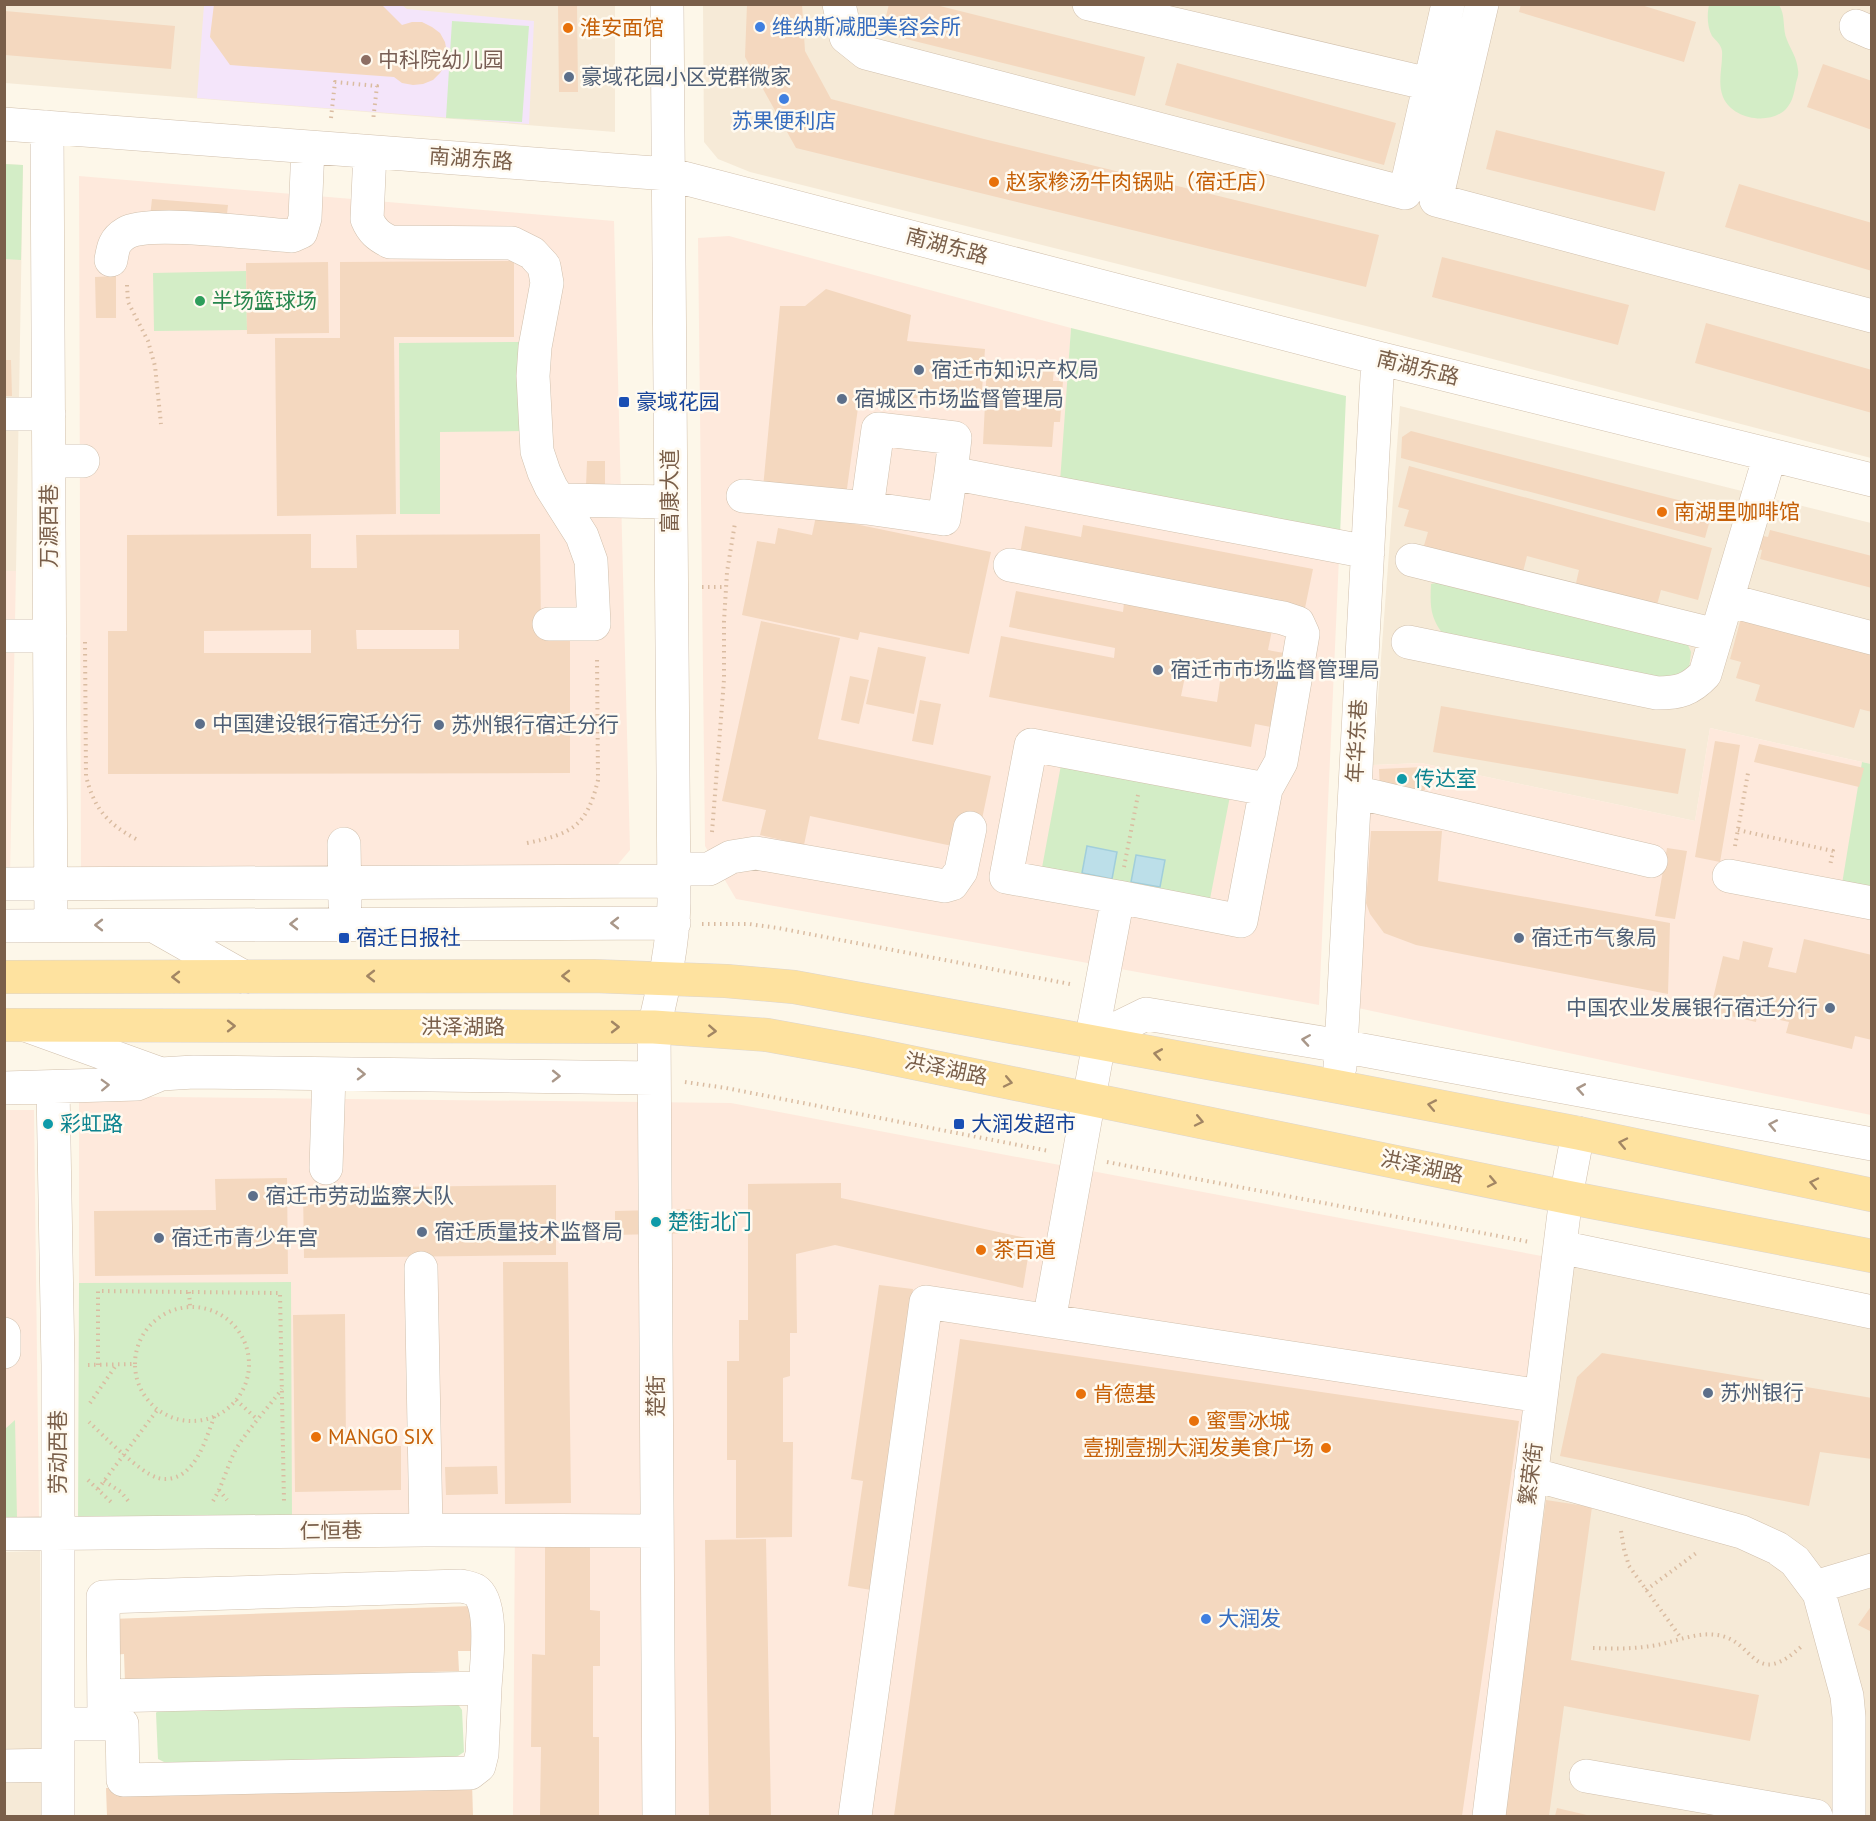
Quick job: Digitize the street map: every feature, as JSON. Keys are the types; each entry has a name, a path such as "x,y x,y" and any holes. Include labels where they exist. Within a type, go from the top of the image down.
{"main road":[{"path":"4,977 666,978 794,987 1578,1133 1872,1195"},
{"name":"洪泽湖路","path":"15,1025 654,1027 767,1035 1089,1098 1566,1197 1872,1256"}],"street":[{"name":"富康大道","path":"666,978 674,923 667,4"},
{"path":"839,4 846,37 866,53 1404,192 1448,4"},
{"path":"1089,4 1429,84"},
{"path":"1482,4 1436,200 1872,316"},
{"name":"南湖东路","path":"4,124 668,174 1378,358 1872,480"},
{"name":"万源西巷","path":"47,127 51,925"},
{"path":"119,270 113,245 118,238 135,229 160,227 292,236 301,232 318,147"},
{"path":"370,152 367,219 370,228 378,236 390,242 512,243 532,253 544,266 547,283 539,316 534,357 537,451 543,472 582,536 591,561 594,624 549,624"},
{"name":"年华东巷","path":"1339,1087 1378,358"},
{"path":"4,414 49,414"},
{"path":"740,504 867,508 944,519 955,438 878,429 867,508"},
{"path":"1408,642 1657,693 1672,693 1693,687 1705,674 1770,454"},
{"path":"49,461 83,461"},
{"path":"951,473 1368,552"},
{"path":"560,500 670,502"},
{"path":"1412,560 1716,635"},
{"path":"1010,566 1283,618 1298,623 1303,634 1281,762 1266,789 1241,921 1006,877 1031,745 1266,789"},
{"path":"1726,600 1872,638"},
{"path":"4,636 50,636"},
{"path":"1354,792 1651,861"},
{"path":"4,884 345,882 674,875 709,869 731,857 756,853 945,886 952,884 961,871 970,828"},
{"path":"344,844 345,924"},
{"path":"1730,876 1872,903"},
{"path":"1049,1321 1089,1098 1095,1042 1118,897"},
{"path":"4,926 674,923"},
{"path":"151,925 244,977"},
{"name":"楚街","path":"659,1816 654,1027 666,978"},
{"path":"1095,1042 1146,1014 1341,1046 1872,1144"},
{"path":"15,1025 161,1074"},
{"path":"4,1088 137,1084 161,1074 194,1072 654,1078"},
{"path":"326,1168 329,1074"},
{"name":"劳动西巷","path":"53,1087 58,1365 58,1816"},
{"name":"繁荣街","path":"1489,1816 1540,1396 1566,1197 1578,1133"},
{"path":"1560,1247 1872,1312"},
{"path":"421,1268 426,1530"},
{"path":"855,1816 926,1302 1540,1396"},
{"path":"4,1334 4,1352"},
{"path":"1531,1474 1730,1528 1777,1548 1795,1561 1819,1599 1847,1696 1856,1797"},
{"name":"仁恒巷","path":"4,1534 58,1534 130,1521 426,1530 657,1531"},
{"path":"1819,1599 1872,1570"},
{"path":"461,1586 475,1590 482,1598 488,1613 482,1754 479,1766 470,1773 123,1780 122,1724 104,1710 103,1597 461,1586"},
{"path":"58,1724 104,1710 485,1688"},
{"path":"4,1766 58,1765"},
{"path":"1586,1776 1816,1816"}],"path":[{"path":"318,147 334,82 377,86 370,152"},
{"path":"119,270 128,302 148,341 155,366 161,424"},
{"path":"709,869 724,680 727,572 740,504"},
{"path":"84,642 86,776 89,791 105,819 136,840"},
{"path":"527,843 558,837 574,827 586,814 594,797 598,780 597,656"},
{"path":"1118,897 1143,766"},
{"path":"1730,876 1748,773"},
{"path":"1738,830 1833,851 1826,894"},
{"path":"98,1365 98,1292 280,1293 284,1512"},
{"path":"189,1292 190,1306"},
{"path":"190,1306 208,1309 224,1317 237,1329 246,1344 249,1364 245,1383 236,1400 215,1415 202,1420 182,1420 163,1413 148,1401 138,1383 134,1364 137,1347 145,1331 157,1318 173,1310 190,1306"},
{"path":"89,1406 117,1364"},
{"path":"58,1365 134,1364"},
{"path":"207,1508 219,1490 234,1453 283,1388"},
{"path":"236,1400 258,1420"},
{"path":"98,1489 158,1409"},
{"path":"84,1413 89,1422 124,1454 160,1479 180,1476 190,1468 200,1453 215,1415"},
{"path":"57,1460 98,1489 130,1521"},
{"path":"104,1481 121,1492 130,1521"},
{"path":"219,1490 231,1505"},
{"path":"1616,1497 1629,1566 1681,1638"},
{"path":"1646,1590 1730,1528"},
{"path":"1593,1648 1642,1647 1681,1638 1716,1634 1731,1639 1758,1663 1774,1664 1791,1656 1803,1645 1819,1599"}],"shaded area":[{"path":"4,5 615,5 615,132 5,83"},
{"name":"中科院幼儿园","path":"204,5 402,5 407,9 534,21 529,124 197,98"},
{"path":"703,5 1871,5 1871,458 1382,330 750,172 718,159 704,142"},
{"path":"4,164 23,165 16,571 5,571"},
{"path":"79,176 614,221 630,850 597,889 81,890"},
{"path":"729,236 1071,328 1061,482 1340,535 1319,1005 736,899 705,846 698,238"},
{"path":"1400,406 1871,523 1871,764 1710,728 1695,821 1421,763 1373,765"},
{"path":"4,571 16,571 10,875 4,875"},
{"path":"1710,728 1871,764 1871,1115 1358,1008 1373,765 1421,763 1695,821"},
{"path":"79,1096 731,1103 1547,1257 1479,1816 513,1816 515,1521 292,1524 79,1283"},
{"path":"4,1110 34,1110 39,1518 5,1519"},
{"path":"1547,1257 1871,1321 1871,1816 1479,1816"},
{"path":"40,1551 42,1816 5,1816 4,1552"}],"green space":[{"path":"1709,5 1779,5 1798,73 1792,100 1779,114 1752,118 1734,111 1728,105 1720,86 1722,51 1709,29"},
{"path":"452,21 529,26 522,122 446,118"},
{"path":"4,164 23,165 21,260 5,259"},
{"name":"半场篮球场","path":"246,271 247,330 154,331 153,273"},
{"path":"1071,328 1346,396 1340,535 1060,482"},
{"path":"523,342 523,431 440,432 440,514 400,514 399,343"},
{"path":"1450,580 1687,643 1691,652 1689,669 1669,680 1444,635 1432,611 1431,584"},
{"path":"1862,762 1871,764 1871,896 1841,890"},
{"path":"1061,765 1230,796 1209,904 1041,873"},
{"path":"291,1282 292,1524 78,1525 79,1283"},
{"path":"15,1420 17,1519 5,1519 5,1429"},
{"path":"457,1703 462,1710 464,1752 452,1760 166,1763 158,1759 156,1713 161,1706"}],"water":[{"path":"1087,846 1117,852 1112,879 1082,873"},
{"path":"1136,855 1165,860 1160,887 1131,882"}],"building":[{"path":"214,4 381,4 402,25 422,22 440,33 445,42 446,63 433,80 413,85 402,83 394,77 230,65 210,37"},
{"path":"558,4 577,4 578,92 559,92"},
{"path":"747,4 802,4 805,51 831,99 984,139 1379,235 1366,287 796,148 745,57"},
{"path":"889,4 932,4 1145,57 1135,96 882,33"},
{"path":"1521,4 1638,4 1696,22 1684,62 1519,12"},
{"path":"5,11 175,26 171,69 5,55"},
{"path":"1177,63 1396,123 1384,165 1165,105"},
{"path":"1823,64 1872,81 1872,130 1807,107"},
{"path":"1496,130 1665,172 1655,211 1486,169"},
{"path":"1739,184 1872,223 1872,271 1725,227"},
{"path":"152,199 228,205 226,223 150,217"},
{"path":"1442,257 1629,305 1618,345 1432,297"},
{"path":"514,261 514,337 394,337 396,514 277,516 275,338 340,338 340,262"},
{"path":"328,262 329,333 247,334 246,263"},
{"path":"116,276 116,318 96,318 95,277"},
{"path":"826,289 911,315 907,341 985,349 981,404 860,393 846,496 763,488 780,306 805,306"},
{"path":"1706,323 1872,370 1872,413 1695,363"},
{"path":"4,360 11,360 12,396 4,396"},
{"path":"987,363 1054,367 1053,381 1063,381 1060,422 1054,422 1052,447 983,444"},
{"path":"1411,431 1713,509 1705,538 1401,458 1402,437"},
{"path":"587,461 605,461 605,486 586,486"},
{"path":"1409,466 1712,548 1698,600 1661,590 1657,605 1576,583 1579,570 1527,556 1522,576 1423,549 1428,532 1404,526 1409,510 1398,507"},
{"path":"816,516 991,552 969,654 860,632 858,640 742,615 757,541 775,544 778,528 812,535"},
{"path":"1083,525 1313,569 1305,608 1020,554 1025,526 1081,537"},
{"path":"1770,530 1872,556 1872,588 1760,559 1762,550 1750,547 1753,534 1768,537"},
{"path":"311,534 311,568 357,568 356,535 540,534 541,630 570,630 570,773 108,774 108,631 127,631 127,535","holes":["311,630 311,653 204,653 204,631","356,630 459,630 459,649 357,649"]},
{"path":"1016,591 1123,612 1124,603 1272,630 1268,650 1284,653 1271,727 1255,724 1251,747 989,697 1001,636 1114,658 1115,648 1009,627","holes":["1188,662 1222,668 1217,702 1181,696"]},
{"path":"1741,618 1872,653 1872,712 1860,709 1854,728 1755,701 1760,685 1736,678 1741,662 1730,659"},
{"path":"761,621 840,638 818,739 991,776 982,819 957,847 810,816 804,845 760,835 766,810 722,801"},
{"path":"878,647 926,657 914,714 866,704"},
{"path":"850,676 869,680 859,724 841,720"},
{"path":"920,700 941,704 933,745 912,741"},
{"path":"1441,706 1686,749 1678,794 1433,752"},
{"path":"1715,741 1740,745 1720,862 1695,857"},
{"path":"1759,744 1864,768 1859,787 1754,762"},
{"name":"传达室","path":"1424,767 1425,790 1380,792 1379,769"},
{"path":"1371,831 1442,831 1438,881 1670,923 1668,994 1416,945 1384,933 1370,914 1366,903"},
{"path":"1667,848 1687,851 1675,919 1655,916"},
{"path":"1804,939 1872,955 1872,1040 1855,1036 1852,1049 1786,1033 1789,1022 1757,1015 1756,1022 1710,1011 1723,956 1739,960 1743,941 1773,948 1768,967 1796,973"},
{"path":"287,1178 288,1274 95,1276 94,1211 216,1210 215,1179"},
{"path":"841,1183 841,1198 1031,1239 1023,1288 835,1245 796,1254 797,1333 790,1333 790,1376 783,1378 783,1442 793,1442 792,1537 736,1538 736,1460 727,1460 727,1361 739,1361 739,1320 748,1320 748,1184"},
{"path":"556,1185 556,1255 304,1258 303,1188"},
{"name":"楚街北门","path":"697,1209 697,1233 615,1235 615,1211"},
{"path":"503,1262 568,1262 571,1503 505,1504"},
{"path":"879,1285 913,1289 871,1590 848,1586 863,1481 851,1479"},
{"path":"345,1314 346,1447 401,1446 401,1490 295,1492 293,1315"},
{"name":"大润发","path":"960,1339 1519,1421 1462,1816 894,1816"},
{"path":"1602,1353 1872,1398 1872,1459 1820,1452 1809,1506 1560,1456 1577,1377"},
{"path":"497,1466 498,1494 446,1495 445,1467"},
{"path":"1546,1500 1592,1507 1571,1660 1759,1695 1750,1741 1564,1706 1549,1816 1502,1816"},
{"path":"766,1539 771,1816 709,1816 705,1540"},
{"path":"545,1546 590,1547 590,1610 600,1611 600,1666 593,1666 593,1737 599,1737 599,1816 540,1816 541,1747 531,1747 532,1654 545,1655"},
{"path":"1872,1605 1872,1632 1858,1625"},
{"path":"471,1606 473,1651 458,1651 459,1671 125,1682 124,1654 112,1655 111,1619"},
{"path":"472,1782 473,1816 107,1816 106,1788"},
{"path":"1557,1808 1591,1816 1555,1816"}],"place":[{"name":"维纳斯减肥美容会所","path":"760,27"},
{"name":"淮安面馆","path":"568,28"},
{"name":"中科院幼儿园","path":"366,60"},
{"name":"豪域花园小区党群微家","path":"569,77"},
{"name":"苏果便利店","path":"784,99"},
{"name":"赵家糁汤牛肉锅贴（宿迁店）","path":"994,182"},
{"name":"半场篮球场","path":"200,301"},
{"name":"宿迁市知识产权局","path":"919,370"},
{"name":"宿城区市场监督管理局","path":"842,399"},
{"name":"豪域花园","path":"624,402"},
{"name":"南湖里咖啡馆","path":"1662,512"},
{"name":"宿迁市市场监督管理局","path":"1158,670"},
{"name":"中国建设银行宿迁分行","path":"200,724"},
{"name":"苏州银行宿迁分行","path":"439,725"},
{"name":"传达室","path":"1402,779"},
{"name":"宿迁日报社","path":"344,938"},
{"name":"宿迁市气象局","path":"1519,938"},
{"name":"中国农业发展银行宿迁分行","path":"1830,1008"},
{"name":"彩虹路","path":"48,1124"},
{"name":"大润发超市","path":"959,1124"},
{"name":"宿迁市劳动监察大队","path":"253,1196"},
{"name":"楚街北门","path":"656,1222"},
{"name":"宿迁质量技术监督局","path":"422,1232"},
{"name":"宿迁市青少年宫","path":"159,1238"},
{"name":"茶百道","path":"981,1250"},
{"name":"苏州银行","path":"1708,1393"},
{"name":"肯德基","path":"1081,1394"},
{"name":"蜜雪冰城","path":"1194,1421"},
{"name":"MANGO SIX","path":"316,1437"},
{"name":"壹捌壹捌大润发美食广场","path":"1326,1448"},
{"name":"大润发","path":"1206,1619"}]}
